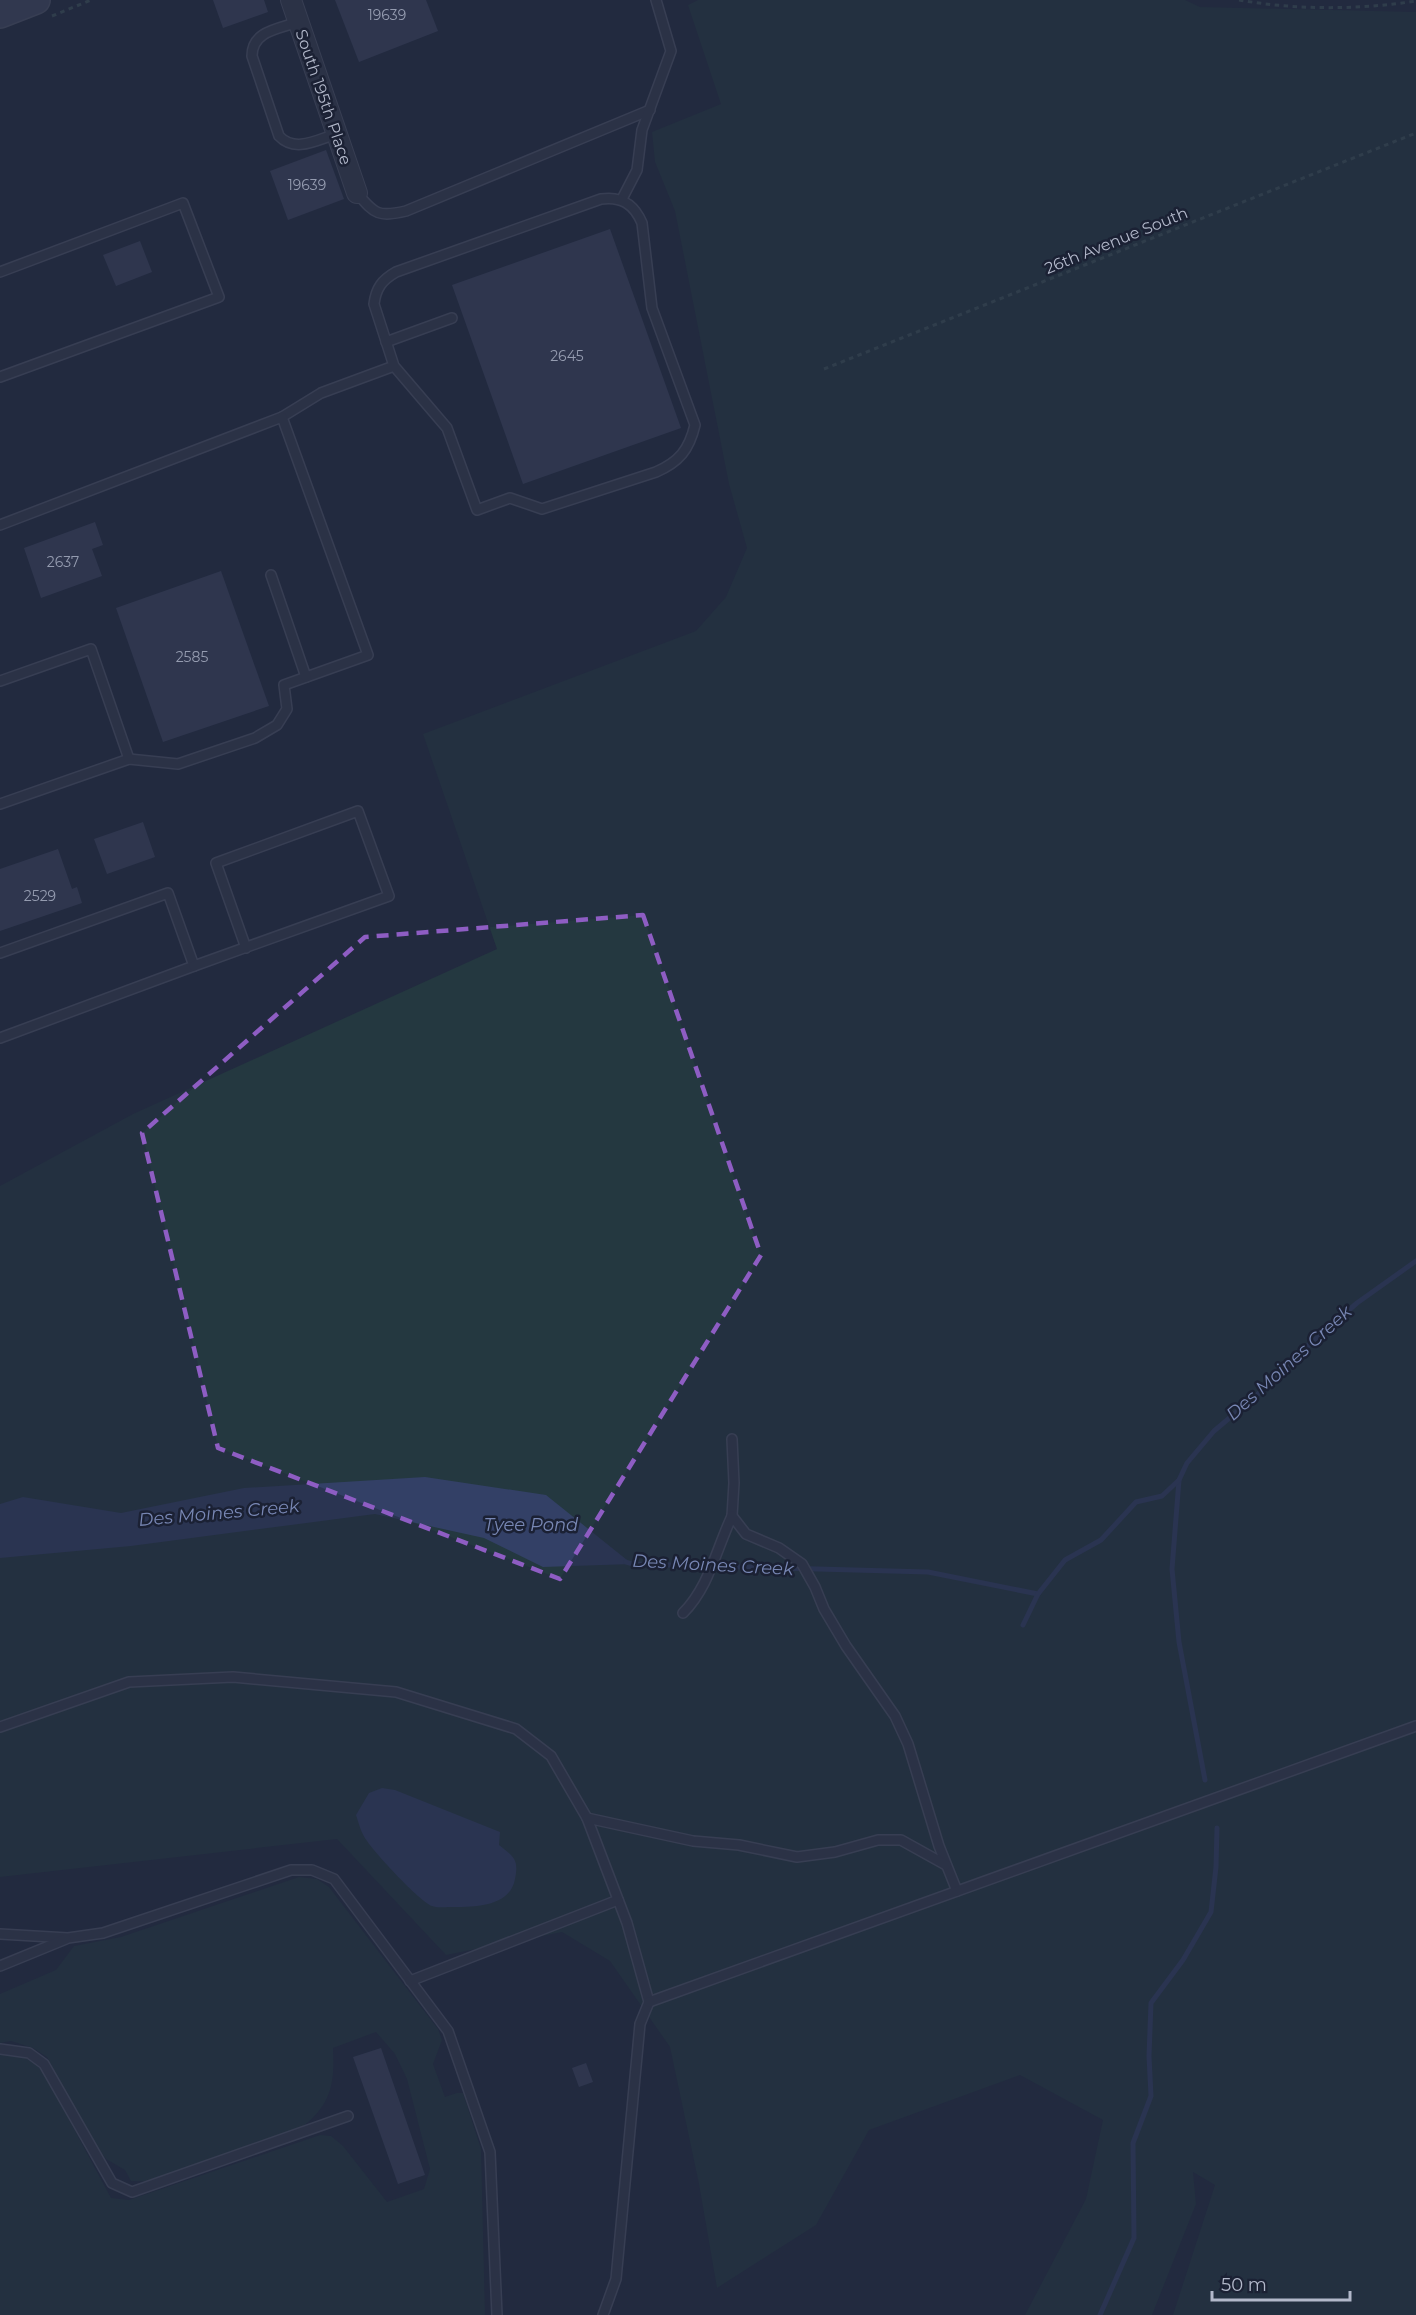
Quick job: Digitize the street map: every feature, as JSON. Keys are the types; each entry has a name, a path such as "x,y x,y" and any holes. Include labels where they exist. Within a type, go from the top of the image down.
{"main road":[{"path":"0,14 36,0"}],"street":[{"name":"South 195th Place","path":"291,0 357,193"}],"lane":[{"path":"622,200 637,170 642,130 671,51 656,0"},
{"path":"298,22 265,34 252,45 252,56 279,136 294,146 336,134"},
{"path":"357,193 371,210 384,216 406,212 650,110"},
{"path":"611,197 622,200 638,213 642,223 652,308 695,425 691,441 683,455 670,465 542,509 510,498 477,510 447,428 394,366 386,342 374,304 376,293 387,277 601,199 611,197"},
{"path":"0,272 183,203 219,297 0,377"},
{"path":"386,342 452,318"},
{"path":"0,525 282,417 321,393 394,366"},
{"path":"0,804 129,759 178,764 255,738 277,724 287,709 284,685 368,655 282,417"},
{"path":"271,575 306,677"},
{"path":"0,681 91,649 129,759"},
{"path":"0,1038 389,896 358,811 216,863 246,948"},
{"path":"0,953 168,893 194,966"},
{"path":"683,1613 695,1601 707,1579 732,1516 734,1483 732,1439"},
{"path":"732,1516 746,1534 779,1548 802,1564 824,1609 846,1646 895,1716 908,1744 923,1798 957,1891"},
{"path":"0,1727 129,1682 233,1677 396,1692 516,1730 551,1756 587,1818 627,1923 649,2002 640,2024 616,2279 603,2315"},
{"path":"649,2002 1416,1726"},
{"path":"587,1818 693,1841 739,1845 797,1857 836,1852 878,1840 901,1840 946,1865"},
{"path":"0,1934 68,1938 103,1933 291,1870 312,1870 334,1879 448,2031 490,2152 497,2315"},
{"path":"410,1981 618,1900"},
{"path":"0,1966 68,1938"},
{"path":"0,2049 29,2054 44,2064 112,2183 132,2192 348,2116"}],"path":[{"path":"1239,0 1268,5 1325,7 1393,5 1416,1"},
{"name":"26th Avenue South","path":"824,369 1416,133"}],"highlighted area":[{"path":"643,915 761,1255 560,1579 218,1448 142,1133 365,937"}],"shaded area":[{"path":"698,0 1185,0 1200,7 1416,12 1416,2315 1173,2315 1215,2185 1193,2172 1196,2204 1152,2315 1025,2315 1086,2199 1103,2120 1020,2075 869,2130 816,2225 717,2288 699,2184 670,2047 610,1961 562,1932 446,1955 337,1839 0,1877 0,1186 133,1114 497,949 423,734 696,631 726,597 747,548 729,484 675,211 655,162 652,132 721,104 688,5"},
{"path":"299,1877 317,1879 329,1887 438,2029 442,2040 433,2064 445,2097 463,2093 481,2149 485,2315 0,2315 0,2053 23,2058 43,2071 111,2198 129,2200 320,2135 331,2136 343,2146 387,2202 424,2189 430,2169 407,2079 395,2054 376,2032 333,2048 332,2083 329,2092 319,2110 302,2127 157,2182 131,2181 125,2170 106,2159 92,2142 47,2057 33,2048 11,2041 0,2043 0,1994 56,1970 74,1946 121,1937"}],"water":[{"name":"Tyee Pond","path":"425,1477 546,1495 632,1564 543,1567 484,1538 375,1514 131,1546 0,1558 0,1504 23,1497 121,1513 244,1488"},
{"path":"382,1788 395,1790 500,1832 499,1845 512,1856 516,1863 512,1888 499,1900 480,1906 441,1907 432,1906 426,1902 372,1847 359,1825 356,1815 369,1793"}],"building":[{"path":"213,0 264,0 268,12 223,28"},
{"path":"335,0 426,0 438,31 359,62"},
{"path":"326,150 344,199 288,220 270,171"},
{"path":"610,229 681,428 523,484 452,285"},
{"path":"140,241 152,272 116,286 103,255"},
{"path":"95,522 103,545 92,549 102,576 41,598 24,548"},
{"path":"221,571 269,706 163,742 116,608"},
{"path":"143,822 155,857 107,874 94,839"},
{"path":"58,849 72,889 77,887 82,903 0,931 0,869"},
{"path":"381,2048 425,2175 398,2184 353,2057"},
{"path":"586,2063 593,2082 579,2087 572,2068"}],"waterway":[{"name":"Des Moines Creek","path":"1023,1625 1038,1594 1065,1560 1101,1540 1136,1502 1162,1496 1179,1480 1187,1463 1214,1431 1357,1303 1416,1261"},
{"name":"Des Moines Creek","path":"1179,1480 1172,1569 1179,1642 1205,1780"},
{"name":"Des Moines Creek","path":"626,1562 632,1564 928,1572 1038,1594"},
{"name":"Des Moines Creek","path":"1100,2315 1134,2238 1133,2143 1151,2096 1149,2056 1151,2003 1183,1960 1211,1912 1217,1828"}]}
